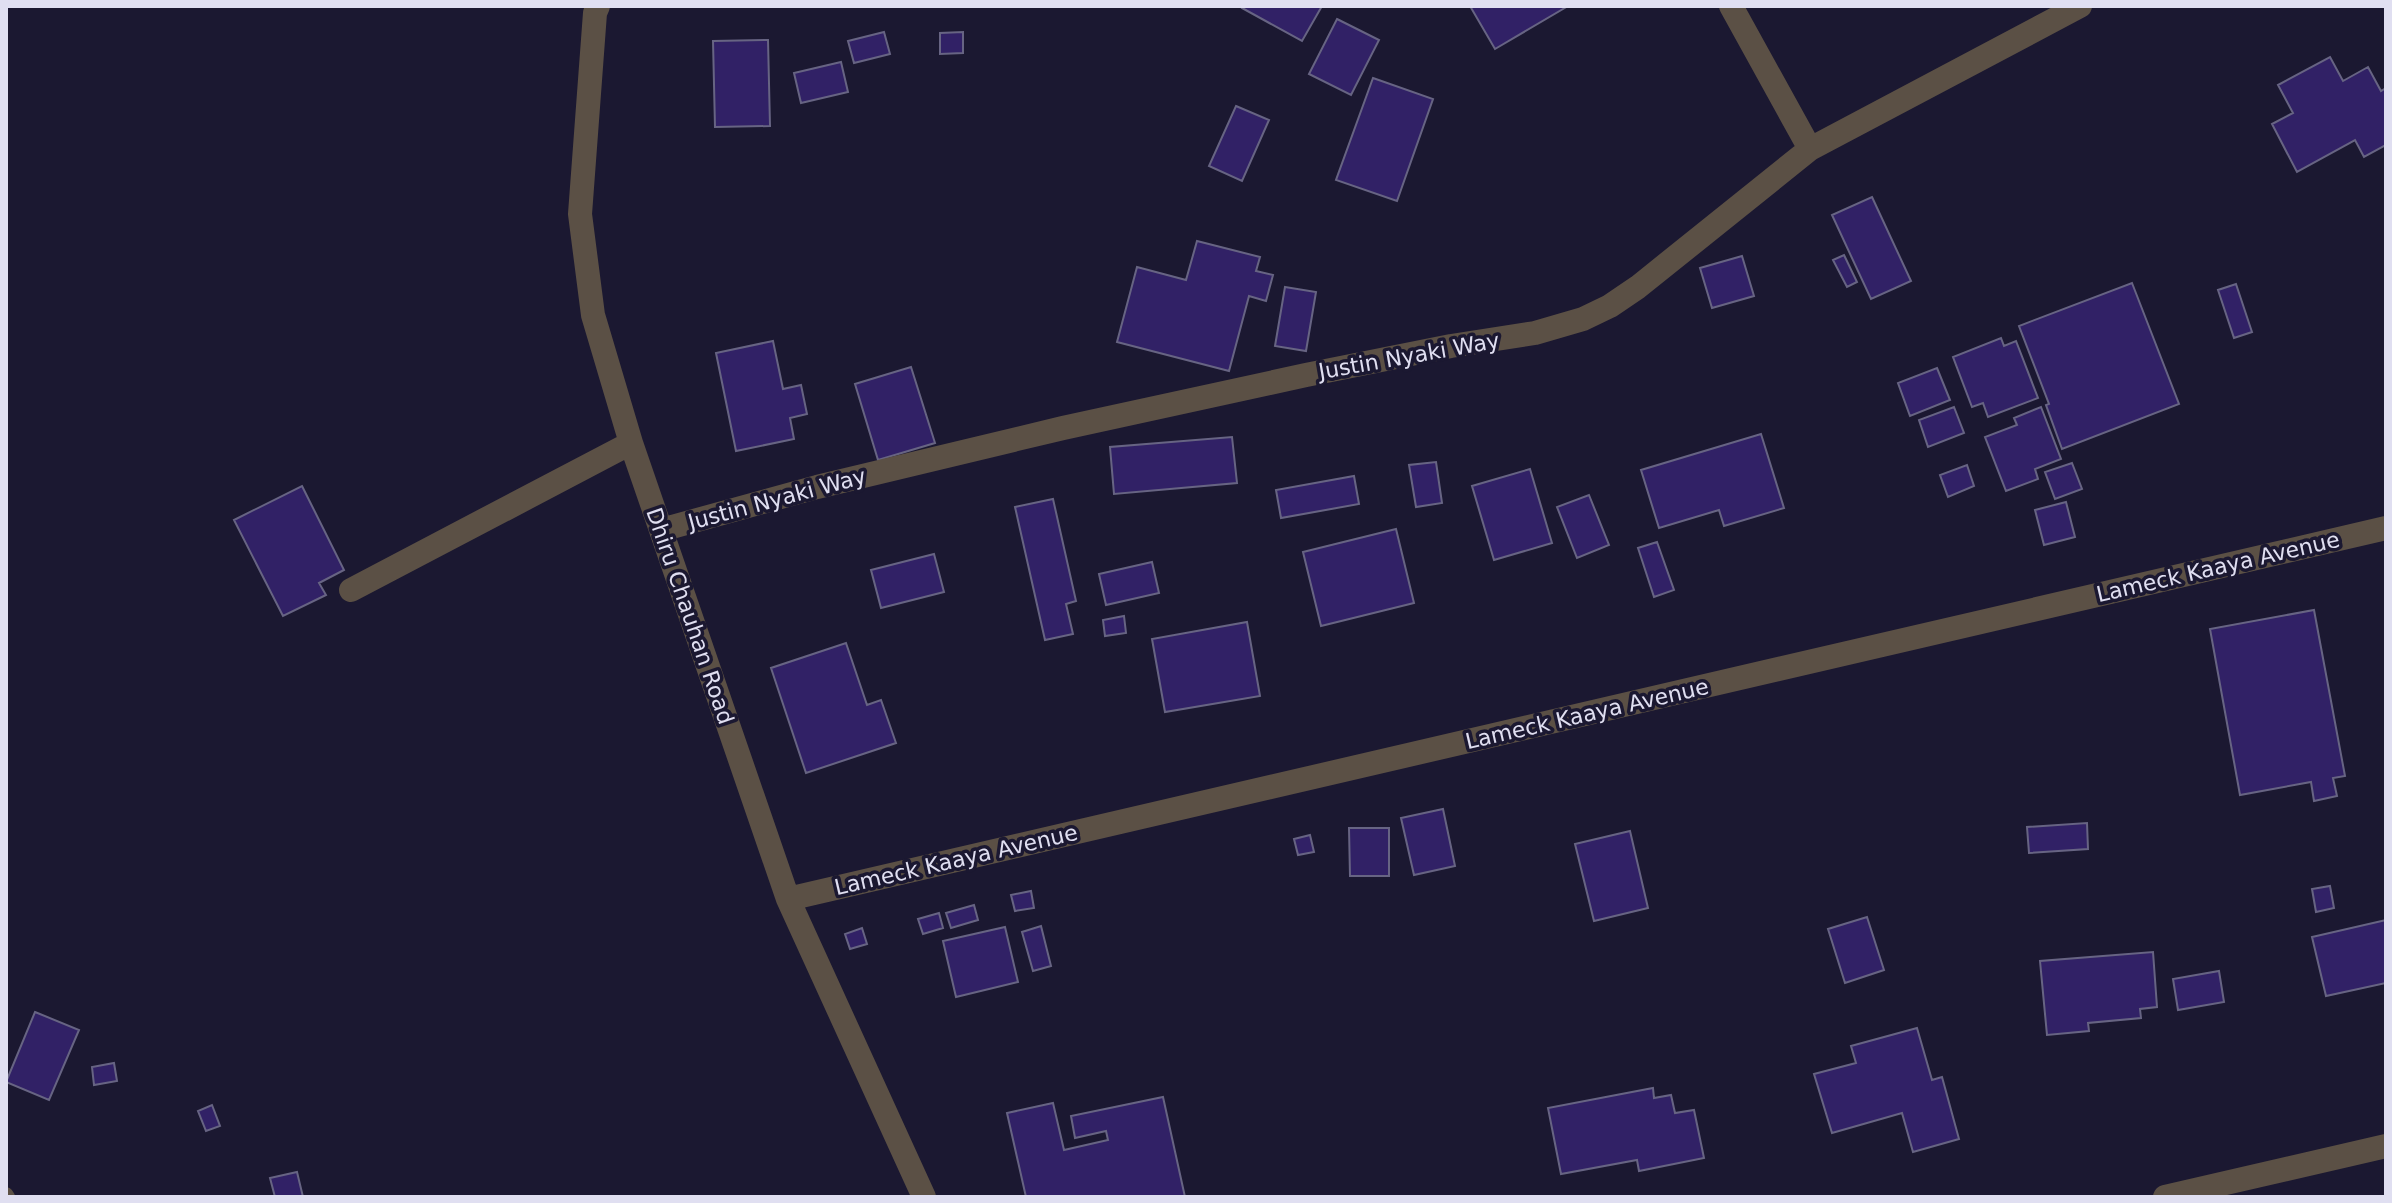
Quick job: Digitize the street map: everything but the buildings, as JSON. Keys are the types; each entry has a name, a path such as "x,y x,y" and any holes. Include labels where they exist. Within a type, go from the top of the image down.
{"street":[{"name":"Dhiru Chauhan Road","path":"598,6 580,214 593,315 631,443 788,899 924,1197"},
{"path":"1731,6 1810,149"},
{"name":"Justin Nyaki Way","path":"661,530 817,487 1063,428 1306,375 1535,333 1583,319 1638,287 1810,149 2080,6"},
{"path":"351,590 631,443"},
{"name":"Lameck Kaaya Avenue","path":"788,899 2386,528"},
{"path":"2165,1197 2386,1146"}]}
